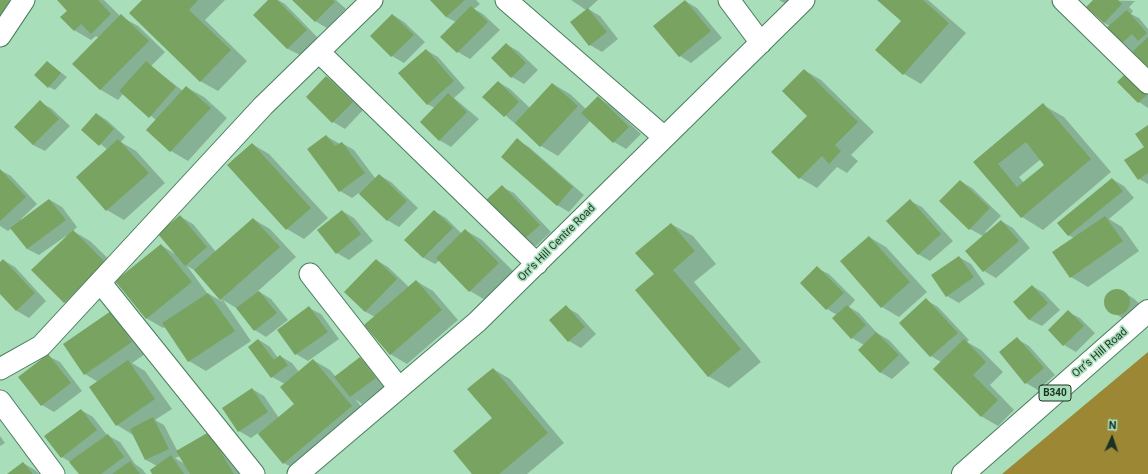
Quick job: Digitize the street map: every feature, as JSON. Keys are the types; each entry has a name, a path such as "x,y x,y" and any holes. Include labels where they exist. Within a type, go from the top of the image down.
{"main road":[{"name":"Orr’s Hill Road","path":"963,474 1148,311"}],"street":[{"path":"0,36 24,0"},
{"path":"0,369 41,346 263,106 372,0"},
{"path":"506,0 664,137"},
{"path":"729,0 761,43"},
{"name":"Orr's Hill Centre Road","path":"298,474 477,322 804,0"},
{"path":"1063,0 1148,83"},
{"path":"319,52 536,264"},
{"path":"310,274 400,388"},
{"path":"100,282 254,474"},
{"path":"0,401 54,474"}],"shaded area":[{"path":"1148,352 1148,474 1002,474"}],"building":[{"path":"0,0 9,0 15,5 0,23"},
{"path":"57,0 98,0 111,14 91,34 81,24 74,31 60,17 67,11"},
{"path":"142,0 198,0 189,10 231,50 200,82 129,13"},
{"path":"268,0 277,0 307,30 287,49 253,15"},
{"path":"292,0 333,0 335,2 315,22"},
{"path":"430,0 465,0 446,17"},
{"path":"685,0 711,31 679,57 653,26"},
{"path":"877,0 923,0 949,23 903,75 875,50 901,21"},
{"path":"1093,0 1118,0 1122,4 1104,23 1086,7"},
{"path":"471,6 488,22 457,53 440,37"},
{"path":"588,8 607,32 589,46 570,22"},
{"path":"1127,10 1147,33 1138,41 1132,34 1119,46 1105,29"},
{"path":"121,14 149,41 100,90 72,64"},
{"path":"392,14 414,35 391,57 370,36"},
{"path":"1148,37 1148,79 1127,57"},
{"path":"506,43 526,63 511,78 491,58"},
{"path":"426,49 454,81 427,105 398,73"},
{"path":"47,61 61,73 48,88 34,75"},
{"path":"146,61 176,87 149,118 119,91"},
{"path":"804,69 858,122 835,145 841,151 829,164 822,156 799,179 771,152 807,116 782,91"},
{"path":"1130,69 1148,88 1148,94 1138,103 1117,82"},
{"path":"326,76 353,102 332,123 306,97"},
{"path":"498,81 519,102 504,117 482,97"},
{"path":"552,83 578,106 540,147 515,123"},
{"path":"186,86 211,108 170,152 146,130"},
{"path":"448,93 467,112 439,141 420,122"},
{"path":"598,96 629,127 613,143 581,113"},
{"path":"40,100 59,119 33,145 14,127"},
{"path":"1043,103 1091,159 1021,218 973,162","holes":["1026,142 1044,165 1017,187 998,164"]},
{"path":"96,113 114,129 99,146 81,130"},
{"path":"1148,125 1148,173 1138,180 1124,160 1144,147 1135,134"},
{"path":"326,135 335,146 342,142 365,173 339,192 307,149"},
{"path":"517,138 573,187 557,206 501,157"},
{"path":"118,139 149,173 106,211 76,177"},
{"path":"252,143 311,208 286,230 227,165"},
{"path":"0,169 26,197 0,221"},
{"path":"379,174 407,201 387,221 359,194"},
{"path":"1112,178 1123,191 1068,236 1057,223"},
{"path":"960,180 990,208 969,230 939,201"},
{"path":"502,185 540,225 523,240 486,200"},
{"path":"49,199 66,220 27,249 10,228"},
{"path":"910,199 941,234 918,255 886,221"},
{"path":"342,210 361,234 336,254 317,230"},
{"path":"434,210 453,228 423,258 404,240"},
{"path":"180,215 207,247 185,266 158,234"},
{"path":"1105,216 1123,241 1070,278 1052,252"},
{"path":"253,218 280,247 220,300 194,270"},
{"path":"1001,220 1019,241 983,272 965,251"},
{"path":"671,223 695,251 673,270 741,349 708,377 635,290 654,274 635,253"},
{"path":"465,229 499,263 469,292 436,258"},
{"path":"73,230 105,262 64,303 31,270"},
{"path":"869,236 910,282 881,308 840,261"},
{"path":"161,244 192,282 146,319 115,281"},
{"path":"959,256 974,277 946,297 931,275"},
{"path":"3,259 35,293 16,311 0,294 0,262"},
{"path":"376,259 397,279 365,312 344,292"},
{"path":"817,266 844,293 826,310 800,283"},
{"path":"416,280 442,310 390,355 364,325"},
{"path":"1032,285 1048,303 1029,320 1013,302"},
{"path":"1117,289 1126,293 1130,302 1126,311 1117,315 1108,311 1104,302 1108,293"},
{"path":"259,291 277,313 254,331 236,308"},
{"path":"208,293 235,331 188,362 162,323"},
{"path":"926,298 958,333 930,357 899,323"},
{"path":"566,305 585,327 568,342 549,320"},
{"path":"847,305 866,325 851,339 832,318"},
{"path":"309,306 328,332 295,355 277,330"},
{"path":"1068,310 1084,326 1063,346 1048,330"},
{"path":"111,311 132,342 84,375 63,344"},
{"path":"876,332 899,355 880,373 858,350"},
{"path":"1017,337 1044,368 1025,384 999,352"},
{"path":"258,339 274,360 280,355 288,365 271,378 248,347"},
{"path":"964,339 986,362 973,375 998,400 981,417 933,369"},
{"path":"48,354 71,383 41,406 18,377"},
{"path":"360,357 376,378 350,397 334,377"},
{"path":"313,359 352,406 283,464 258,434 294,404 280,387"},
{"path":"128,360 155,399 116,426 89,387"},
{"path":"493,368 548,433 499,474 472,474 453,451 492,418 467,389"},
{"path":"252,388 268,412 238,432 222,408"},
{"path":"81,409 97,430 61,458 44,436"},
{"path":"153,417 169,449 145,460 130,429"},
{"path":"209,432 234,474 190,474 176,451"},
{"path":"108,434 124,457 101,474 79,474 69,462"},
{"path":"171,455 184,474 152,474 150,470"},
{"path":"130,461 140,474 112,474"},
{"path":"23,462 33,474 7,474"}]}
